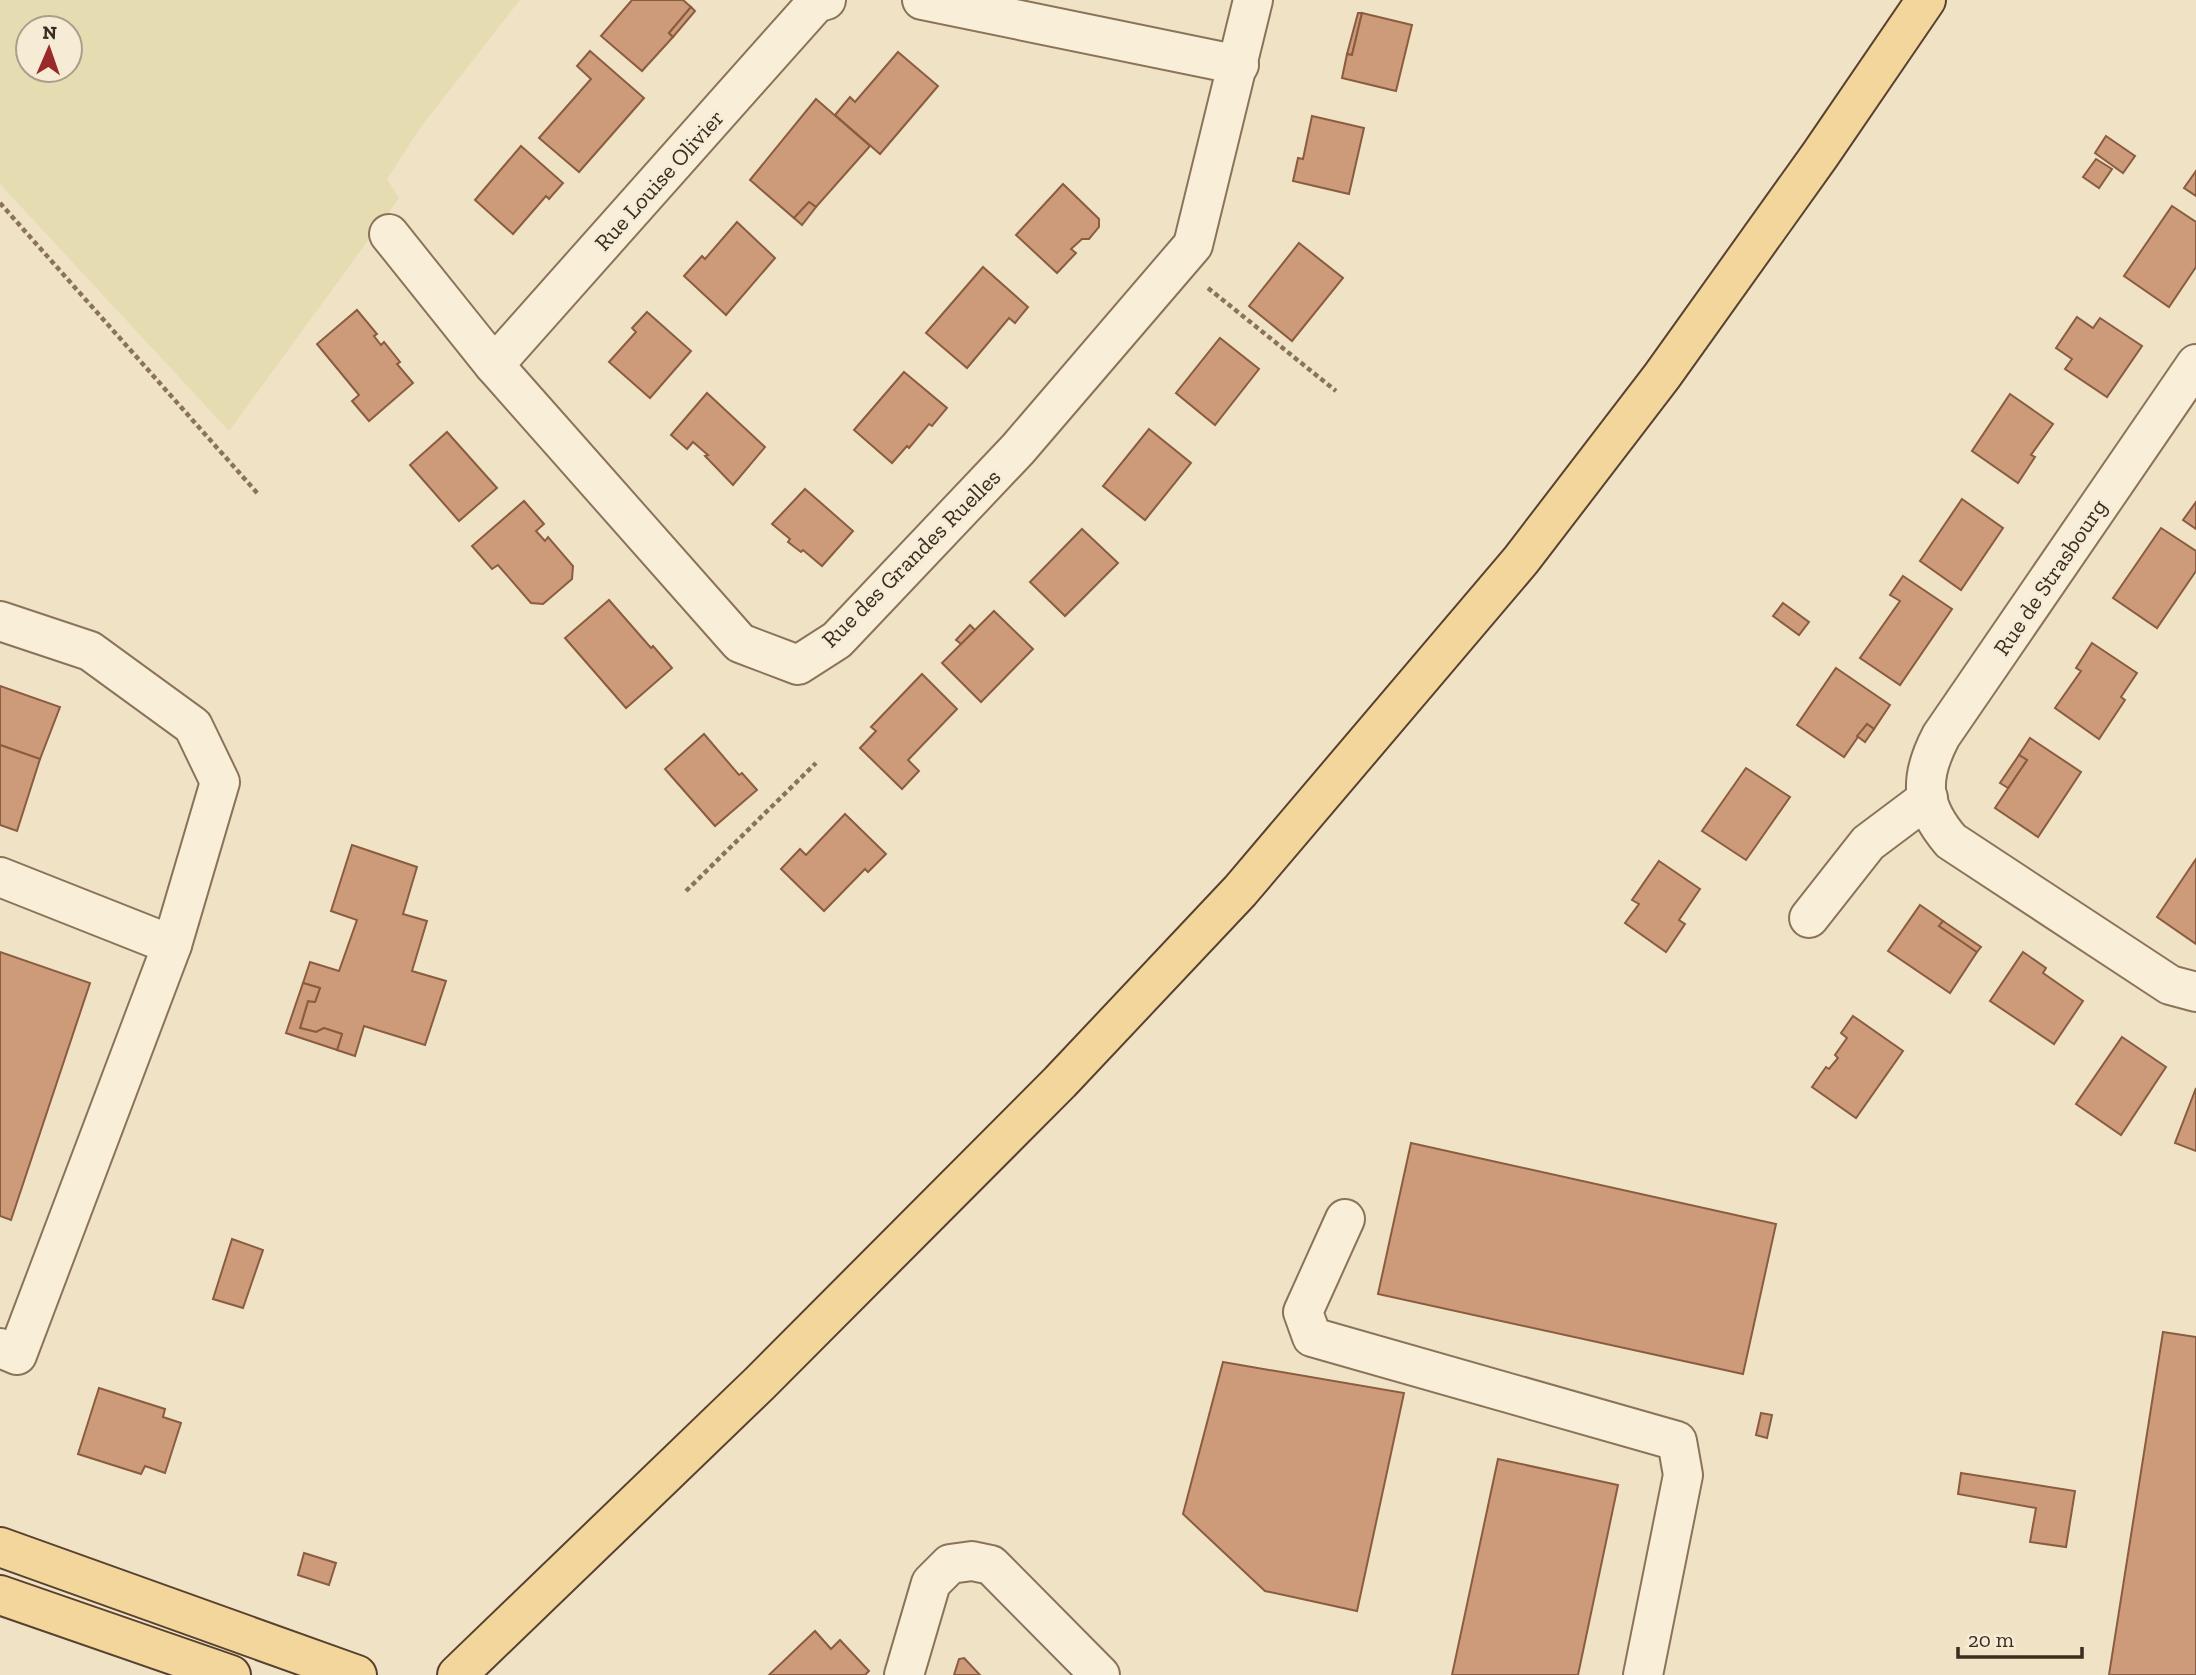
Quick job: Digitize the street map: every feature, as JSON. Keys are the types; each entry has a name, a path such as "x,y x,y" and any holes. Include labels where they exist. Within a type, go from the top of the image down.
{"main road":[{"path":"457,1675 799,1345 1060,1082 1240,891 1521,560 1662,376 1820,155 1926,0"},
{"path":"0,1547 343,1670"},
{"path":"0,1595 231,1675"}],"street":[{"name":"Rue Louise Olivier","path":"494,365 816,3 827,0"},
{"path":"922,0 1239,65"},
{"name":"Rue des Grandes Ruelles","path":"389,234 494,365 740,643 799,665 837,640 989,480 1194,245 1253,0"},
{"name":"Rue de Strasbourg","path":"2196,364 1941,736 1931,755 1926,773 1932,818 1951,841 2170,985 2196,992"},
{"path":"0,621 90,651 193,726 220,782 172,945 17,1354 0,1349"},
{"path":"1809,918 1868,843 1928,798"},
{"path":"0,877 172,945"},
{"path":"1345,1219 1303,1311 1312,1337 1676,1441 1683,1475 1643,1675"},
{"path":"904,1675 930,1583 950,1564 972,1561 991,1565 1100,1675"}],"path":[{"path":"0,203 259,495"},
{"path":"1178,263 1336,391"},
{"path":"686,891 816,763"}],"shaded area":[{"path":"0,0 520,0 420,128 387,179 399,198 229,431 0,184"}],"building":[{"path":"632,0 683,0 691,7 669,33 673,37 642,71 601,36"},
{"path":"691,7 695,11 673,37 669,33"},
{"path":"1358,13 1362,13 1352,55 1347,54"},
{"path":"1362,13 1412,25 1396,91 1342,78 1347,54 1352,55"},
{"path":"590,51 644,98 579,172 539,138 591,79 577,66"},
{"path":"898,52 938,86 880,154 835,115 850,97 855,102"},
{"path":"816,99 870,146 816,207 809,202 794,218 750,180"},
{"path":"1312,116 1364,128 1349,194 1293,181 1298,158 1303,159"},
{"path":"2106,136 2135,156 2123,173 2095,153"},
{"path":"521,146 563,183 549,199 546,196 513,234 475,200"},
{"path":"2096,159 2112,169 2099,188 2083,177"},
{"path":"2196,171 2196,196 2184,188"},
{"path":"1063,184 1099,219 1099,227 1089,239 1082,239 1071,249 1076,253 1057,273 1016,235"},
{"path":"809,202 816,207 802,225 794,218"},
{"path":"2172,206 2196,222 2196,267 2169,307 2124,276"},
{"path":"737,222 775,258 726,315 684,276 702,256 705,259"},
{"path":"1299,243 1343,278 1292,341 1249,306"},
{"path":"983,267 1028,307 1015,323 1009,318 967,368 926,333"},
{"path":"357,310 377,334 374,336 381,345 384,342 400,362 397,364 413,383 369,421 352,401 359,395 317,344"},
{"path":"647,312 691,351 650,398 609,362 636,332 632,328"},
{"path":"2077,317 2093,328 2100,318 2142,346 2107,397 2065,369 2072,359 2056,348"},
{"path":"1220,338 1259,369 1215,425 1176,393"},
{"path":"904,372 947,408 932,426 929,424 892,463 854,430"},
{"path":"707,393 765,447 733,485 705,456 708,455 693,442 687,449 671,435"},
{"path":"2010,394 2053,424 2031,455 2035,457 2018,483 1972,451"},
{"path":"1149,429 1191,463 1145,520 1103,486"},
{"path":"447,432 497,488 459,521 410,465"},
{"path":"805,489 853,531 822,566 803,550 801,552 788,542 790,539 772,524"},
{"path":"1962,499 2003,528 1961,590 1920,561"},
{"path":"524,501 544,524 536,531 545,541 548,537 573,566 572,579 543,604 531,603 498,565 492,569 472,546"},
{"path":"2196,502 2196,529 2183,520"},
{"path":"2161,528 2196,551 2196,571 2157,628 2113,598"},
{"path":"1082,529 1118,563 1065,616 1030,582"},
{"path":"1903,576 1952,609 1900,685 1860,658 1900,601 1890,595"},
{"path":"609,600 672,668 626,708 565,638"},
{"path":"1783,603 1809,622 1799,635 1773,616"},
{"path":"994,611 1033,649 981,702 942,663"},
{"path":"970,625 975,630 961,644 956,640"},
{"path":"2092,643 2137,673 2121,697 2125,700 2099,739 2055,708 2081,671 2076,668"},
{"path":"1836,668 1890,705 1874,729 1867,724 1844,757 1797,725"},
{"path":"922,674 957,709 908,760 919,771 902,789 860,748 876,731 871,727"},
{"path":"0,686 60,707 40,759 0,745"},
{"path":"1867,724 1874,729 1865,742 1857,736"},
{"path":"704,734 739,775 742,773 757,790 715,826 665,769"},
{"path":"2030,738 2081,772 2038,837 1995,808 2027,760 2019,755"},
{"path":"0,745 40,759 17,831 0,825"},
{"path":"2019,755 2027,760 2008,788 2000,783"},
{"path":"1746,768 1790,797 1746,860 1702,831"},
{"path":"845,814 886,854 868,872 865,869 824,911 781,869 800,849 806,855"},
{"path":"352,845 417,867 403,914 427,921 412,971 446,981 425,1045 364,1026 355,1056 337,1050 342,1034 324,1028 316,1032 300,1028 308,1001 315,1002 320,988 303,983 310,962 339,971 357,920 331,911"},
{"path":"2196,859 2196,944 2157,917"},
{"path":"1659,861 1700,889 1679,920 1685,924 1666,952 1625,923 1639,904 1632,900"},
{"path":"1920,905 1943,921 1939,926 1977,952 1950,993 1888,951"},
{"path":"1943,921 1981,947 1977,952 1939,926"},
{"path":"0,952 90,983 11,1220 0,1216"},
{"path":"2023,952 2046,968 2043,973 2083,1001 2054,1044 1990,1001"},
{"path":"303,983 320,988 315,1002 308,1001 300,1028 316,1032 324,1028 342,1034 337,1050 286,1033"},
{"path":"1853,1016 1903,1051 1856,1118 1812,1087 1826,1067 1829,1069 1838,1058 1835,1055 1847,1038 1841,1033"},
{"path":"2122,1037 2166,1067 2121,1135 2076,1104"},
{"path":"2196,1088 2196,1151 2175,1143"},
{"path":"1411,1143 1776,1224 1743,1374 1378,1294"},
{"path":"232,1239 263,1250 243,1308 213,1299"},
{"path":"2163,1332 2196,1337 2196,1675 2109,1675"},
{"path":"1223,1362 1404,1393 1357,1611 1265,1591 1183,1514"},
{"path":"99,1388 165,1409 163,1417 181,1423 165,1473 145,1466 141,1474 78,1454"},
{"path":"1761,1413 1772,1415 1767,1438 1756,1435"},
{"path":"1498,1459 1618,1485 1578,1675 1452,1675"},
{"path":"1961,1473 2075,1491 2066,1547 2030,1542 2036,1508 1958,1494"},
{"path":"304,1553 336,1563 329,1585 298,1575"},
{"path":"815,1631 831,1649 840,1640 869,1671 865,1675 769,1675"},
{"path":"964,1658 980,1675 954,1675 959,1659"}]}
